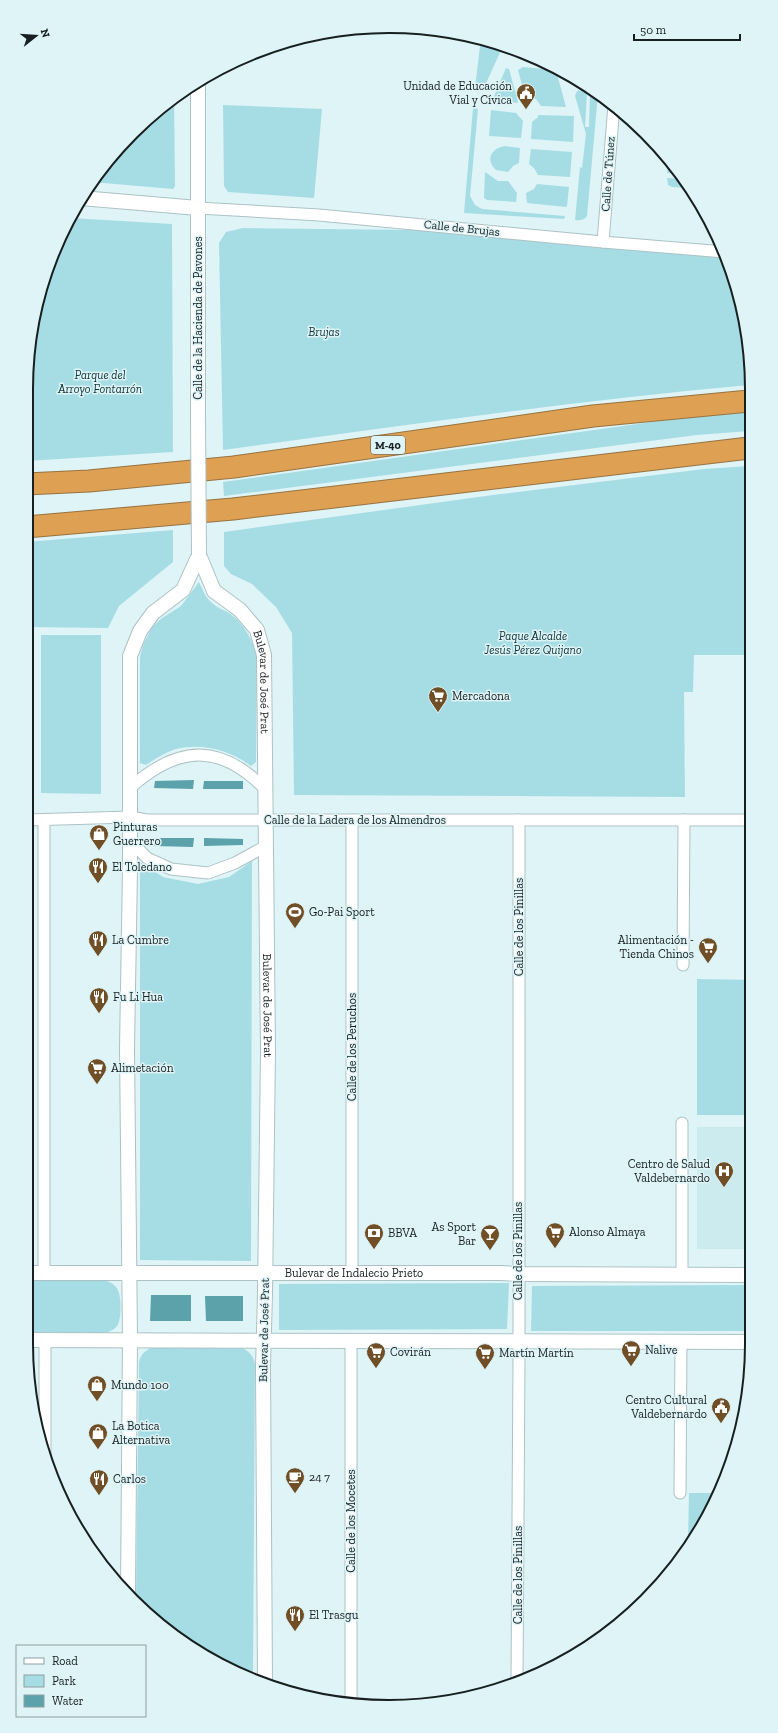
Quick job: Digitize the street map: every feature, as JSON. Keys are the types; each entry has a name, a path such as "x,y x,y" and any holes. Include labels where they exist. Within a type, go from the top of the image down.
{"highway":[{"name":"M-40","path":"33,484 89,481 234,467 593,416 745,401"},
{"path":"33,526 233,509 745,448"}],"street":[{"name":"Calle de la Hacienda de Pavones","path":"198,89 198,554"},
{"name":"Calle de Túnez","path":"603,242 613,113"},
{"path":"88,199 198,208"},
{"name":"Calle de Brujas","path":"198,208 319,215 717,251"},
{"path":"128,1586 130,1272 127,1049 131,787 130,656 140,631 153,613 183,590 198,554"},
{"name":"Bulevar de José Prat","path":"198,554 214,591 240,610 257,630 264,655 268,1050 264,1340 265,1677"},
{"path":"131,787 152,770 165,763 186,756 198,755 213,756 240,767 251,775 265,789"},
{"name":"Calle de la Ladera de los Almendros","path":"33,820 130,818 147,820 745,820"},
{"path":"44,820 44,1273"},
{"name":"Calle de los Peruchos","path":"352,820 352,1274"},
{"name":"Calle de los Pinillas","path":"517,1676 519,1358 519,820"},
{"path":"683,965 684,820"},
{"path":"130,840 147,858 171,869 208,873 235,863 266,846"},
{"path":"682,1123 682,1275"},
{"name":"Bulevar de Indalecio Prieto","path":"33,1273 501,1273 745,1275"},
{"path":"33,1340 745,1342"},
{"path":"45,1340 45,1436"},
{"name":"Calle de los Mocetes","path":"351,1341 351,1698"},
{"path":"680,1493 681,1341"}],"shaded area":[{"name":"Centro de Salud Valdebernardo","path":"697,1127 745,1127 745,1249 697,1249"}],"green space":[{"path":"480,46 501,51 483,90 475,88"},
{"path":"523,67 544,69 558,76 566,107 541,106 536,99 525,96 518,70"},
{"path":"506,68 509,69 518,102 517,103 492,101"},
{"path":"582,90 587,93 585,127 589,127 590,95 597,101 587,216 580,220 575,220 580,167 582,168 586,134 575,96 577,91"},
{"path":"174,105 175,186 173,189 99,183 121,154 137,137"},
{"path":"223,105 322,109 314,198 228,192 224,186"},
{"path":"473,108 478,109 470,196 475,205 482,209 565,216 564,219 464,213"},
{"path":"491,110 516,113 523,121 521,138 489,136"},
{"path":"538,115 574,116 573,142 531,139 532,122 538,117"},
{"path":"505,146 520,148 519,163 513,166 508,172 496,170 490,159 491,155 496,149"},
{"path":"531,149 572,152 570,177 538,175 534,168 529,164"},
{"path":"668,168 672,173 667,173"},
{"path":"485,172 498,181 508,181 517,193 516,202 487,200 484,198"},
{"path":"667,178 676,179 683,188 672,187 668,185"},
{"path":"537,184 569,187 567,206 527,203 526,193 534,189"},
{"name":"Parque del Arroyo Fontarrón","path":"77,218 172,224 173,452 33,461 34,366 40,320 45,297 60,253"},
{"name":"Brujas","path":"243,228 412,230 719,255 733,297 738,320 742,343 745,385 551,406 223,450 219,243 226,232"},
{"path":"745,412 745,431 697,435 224,496 223,482 673,419"},
{"name":"Paque Alcalde Jesús Pérez Quijano","path":"745,466 745,655 694,655 693,692 684,692 685,797 294,795 292,633 276,607 252,584 231,574 224,566 224,532 493,495 704,469"},
{"path":"173,530 173,562 119,606 108,628 33,627 33,541"},
{"path":"199,582 205,595 210,601 229,613 238,621 249,636 257,654 256,762 251,766 243,760 225,752 215,749 196,747 186,747 172,750 146,765 140,763 140,657 143,645 152,627 162,618 181,606"},
{"path":"41,635 101,635 101,794 41,793"},
{"path":"252,861 251,1261 140,1260 140,862 163,877 198,884 229,877"},
{"path":"697,979 745,980 745,1115 697,1115"},
{"path":"105,1280 115,1286 118,1290 121,1306 119,1323 106,1333 33,1332 33,1281"},
{"path":"509,1283 507,1329 279,1330 279,1284"},
{"path":"745,1285 745,1331 531,1331 532,1286"},
{"path":"152,1347 240,1347 250,1353 255,1363 253,1673 191,1640 154,1612 136,1595 139,1362 147,1350"},
{"path":"689,1493 712,1493 697,1522 688,1537"}],"water":[{"path":"194,780 193,789 154,788 155,781"},
{"path":"204,781 243,781 243,789 203,789"},
{"path":"154,838 194,838 193,847 154,846"},
{"path":"204,838 243,839 243,845 204,846"},
{"path":"151,1295 191,1295 191,1321 150,1321"},
{"path":"205,1296 243,1296 243,1321 206,1321"}],"place":[{"name":"Unidad de Educación Vial y Cívica","path":"526,110"},
{"name":"Mercadona","path":"438,713"},
{"name":"Pinturas Guerrero","path":"99,851"},
{"name":"El Toledano","path":"98,884"},
{"name":"Go-Pai Sport","path":"295,929"},
{"name":"La Cumbre","path":"98,957"},
{"name":"Alimentación - Tienda Chinos","path":"708,964"},
{"name":"Fu Li Hua","path":"99,1014"},
{"name":"Alimetación","path":"97,1085"},
{"name":"Centro de Salud Valdebernardo","path":"724,1188"},
{"name":"Alonso Almaya","path":"555,1249"},
{"name":"BBVA","path":"374,1250"},
{"name":"As Sport Bar","path":"490,1251"},
{"name":"Nalive","path":"631,1367"},
{"name":"Covirán","path":"376,1369"},
{"name":"Martín Martín","path":"485,1370"},
{"name":"Mundo 100","path":"97,1402"},
{"name":"Centro Cultural Valdebernardo","path":"721,1424"},
{"name":"La Botica Alternativa","path":"98,1450"},
{"name":"24 7","path":"295,1494"},
{"name":"Carlos","path":"99,1496"},
{"name":"El Trasgu","path":"295,1632"}]}
